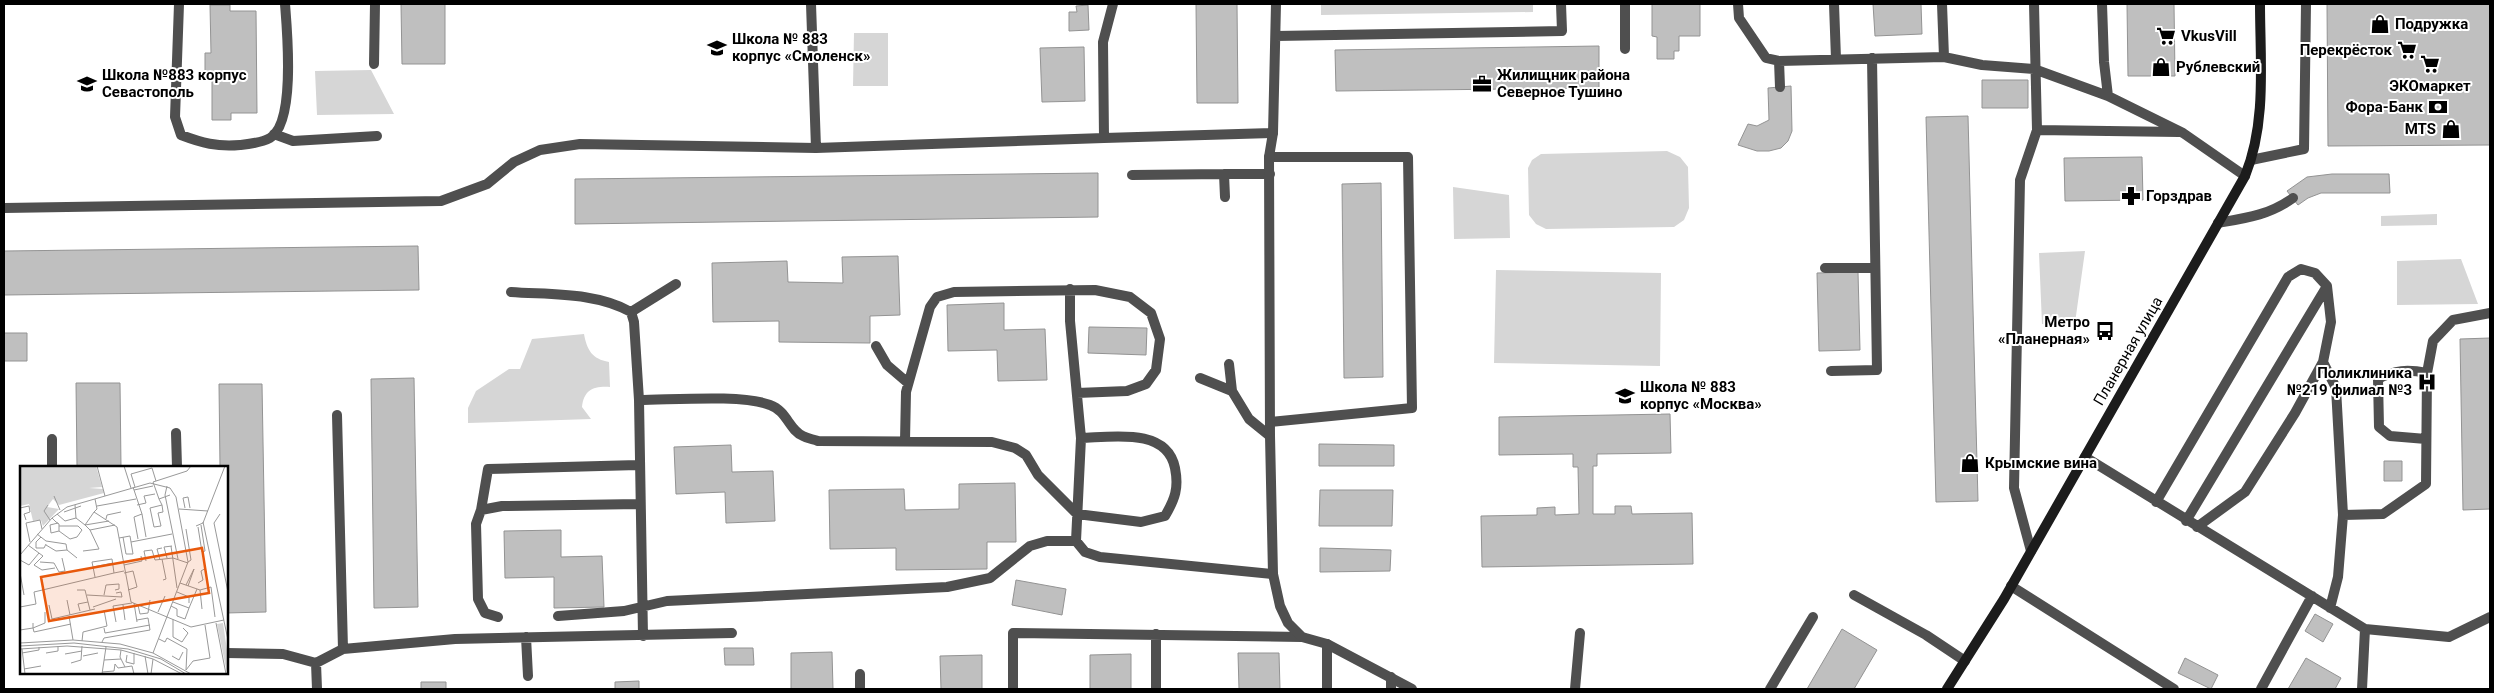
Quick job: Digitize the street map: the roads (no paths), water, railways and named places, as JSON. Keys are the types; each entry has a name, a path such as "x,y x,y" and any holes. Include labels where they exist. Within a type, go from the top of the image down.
{"main road":[{"name":"Планерная улица","path":"1947,689 2011,586 2245,176 2251,160 2259,110 2260,4"}],"street":[{"path":"179,4 175,117 181,135 205,145 223,146 254,143 271,137 274,134 283,113 290,64 285,4"},
{"path":"374,4 374,64"},
{"path":"811,4 816,148"},
{"path":"1104,138 1103,42 1113,4"},
{"path":"1276,4 1273,133 1269,157 1270,436 1273,574 1280,606 1288,623 1302,637"},
{"path":"1276,36 1562,31 1561,4"},
{"path":"1625,48 1626,4"},
{"path":"1738,4 1739,18 1766,58 1779,61 1944,57 1982,65 2034,69 2108,96 2183,133 2245,176"},
{"path":"1834,4 1836,59"},
{"path":"1942,4 1944,57"},
{"path":"2031,551 2014,488 2020,180 2037,130 2034,69 2034,4"},
{"path":"2102,4 2104,62 2108,96"},
{"path":"2251,160 2304,149 2306,4"},
{"path":"1831,371 1876,370 1872,58"},
{"path":"1779,61 1780,87"},
{"path":"2037,130 2183,133"},
{"path":"4,208 441,201 487,184 514,162 540,150 580,144 816,148 1273,133"},
{"path":"274,134 293,140 377,136"},
{"path":"1269,157 1408,157 1412,408 1270,422"},
{"path":"1224,174 1225,197"},
{"path":"1132,175 1270,174"},
{"path":"2218,223 2258,217 2278,209 2293,198"},
{"path":"1825,268 1875,268"},
{"path":"2156,502 2288,277 2301,269 2315,274 2327,286 2331,322 2323,362 2295,413 2245,492 2197,527"},
{"path":"631,312 676,284"},
{"path":"2186,520 2327,286"},
{"path":"1070,289 1070,321 1081,438 1076,541 1085,552 1100,556 1273,574"},
{"path":"905,441 906,392 930,307 936,297 954,292 1095,290 1130,298 1151,313 1160,339 1156,370 1146,384 1127,391 1077,393"},
{"path":"511,292 592,298 615,304 631,312 634,322 638,400 643,636"},
{"path":"2343,514 2384,514 2426,484 2427,373 2433,340 2453,320 2490,313"},
{"path":"876,346 887,365 908,383"},
{"path":"2323,362 2336,388 2343,514 2338,577 2330,608"},
{"path":"1229,364 1232,391 1249,419 1270,436"},
{"path":"2426,439 2390,436 2379,427 2378,379 2392,372 2408,369 2427,373"},
{"path":"1200,378 1232,391"},
{"path":"638,400 746,400 770,405 784,413 791,425 802,436 818,441 992,442 1015,448 1026,455 1038,475 1077,514 1141,522 1165,516 1175,499 1178,484 1174,463 1166,448 1154,441 1130,437 1081,438"},
{"path":"337,415 343,649"},
{"path":"176,433 177,466"},
{"path":"52,439 52,466"},
{"path":"2085,457 2365,629 2448,638 2490,617"},
{"path":"498,617 485,613 478,598 476,524 481,510 488,469 638,465"},
{"path":"481,510 502,506 640,504"},
{"path":"558,616 624,611 667,601 946,587 990,578 1030,546 1047,541 1076,541"},
{"path":"2011,586 2174,689"},
{"path":"1854,596 1926,635 1965,660"},
{"path":"2261,689 2312,596"},
{"path":"1770,689 1813,617"},
{"path":"2362,689 2365,629"},
{"path":"228,653 283,654 316,663 343,649 455,639 732,633"},
{"path":"1013,689 1013,633 1302,637 1327,644 1412,689"},
{"path":"1574,689 1580,633"},
{"path":"1156,634 1156,689"},
{"path":"526,637 528,676"},
{"path":"1327,644 1327,689"},
{"path":"316,663 317,689"},
{"path":"860,674 860,689"},
{"path":"1391,677 1391,689"}],"place":[{"name":"Подружка","path":"2380,24"},
{"name":"VkusVill","path":"2166,36"},
{"name":"Школа № 883 корпус «Смоленск»","path":"717,48"},
{"name":"Перекрёсток","path":"2407,50"},
{"name":"ЭКОмаркет","path":"2430,64"},
{"name":"Рублевский","path":"2161,67"},
{"name":"Школа №883 корпус Севастополь","path":"87,84"},
{"name":"Жилищник района Северное Тушино","path":"1482,84"},
{"name":"Фора-Банк","path":"2438,107"},
{"name":"MTS","path":"2451,129"},
{"name":"Горздрав","path":"2131,196"},
{"name":"Метро «Планерная»","path":"2105,331"},
{"name":"Поликлиника №219 филиал №3","path":"2427,382"},
{"name":"Школа № 883 корпус «Москва»","path":"1625,396"},
{"name":"Крымские вина","path":"1970,463"}]}
